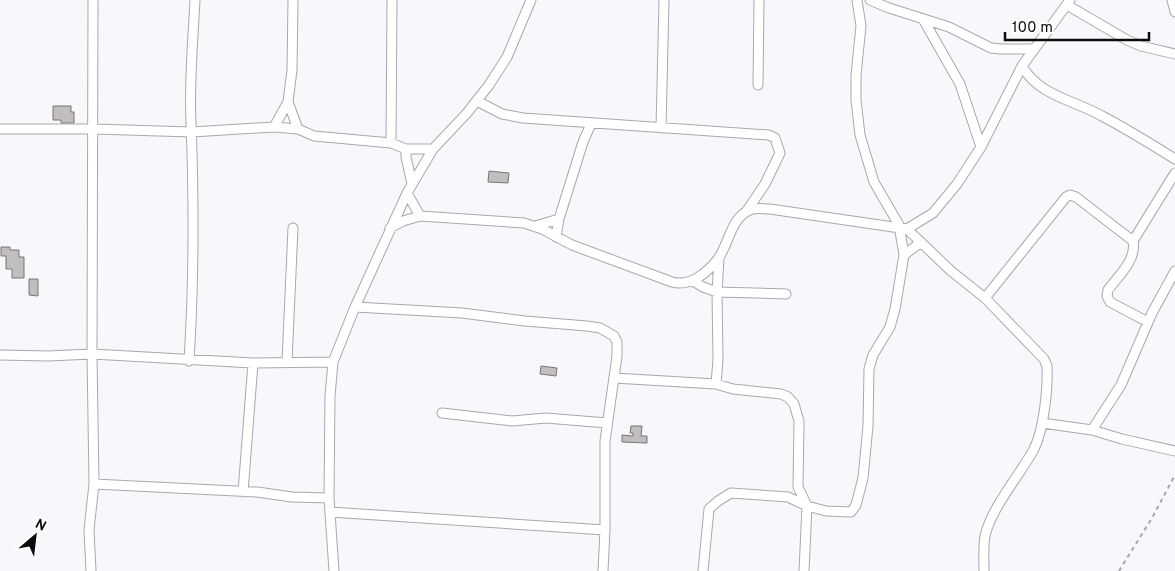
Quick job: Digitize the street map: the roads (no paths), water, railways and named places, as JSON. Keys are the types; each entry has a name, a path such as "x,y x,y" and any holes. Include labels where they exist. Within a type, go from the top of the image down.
{"street":[{"path":"91,571 89,530 94,484 92,354 93,0"},
{"path":"189,361 193,284 192,62 195,0"},
{"path":"274,127 288,102 292,70 294,0"},
{"path":"390,143 392,0"},
{"path":"661,128 664,0"},
{"path":"758,85 759,0"},
{"path":"857,0 861,26 856,75 856,100 860,135 874,182 880,194 904,229 985,298 1044,359 1047,366 1042,423 1034,448 1011,485 988,529 984,551 984,571"},
{"path":"870,0 949,27 991,48 1005,50 1033,49"},
{"path":"1172,0 1175,12"},
{"path":"334,571 329,498 330,396 333,362 390,228 407,193 433,149 489,86 507,57 532,1"},
{"path":"746,212 759,208 770,209 904,229 933,213 957,184 981,147 1022,66 1068,2 1127,40 1141,46 1175,54"},
{"path":"923,19 960,84 981,147"},
{"path":"1022,66 1029,77 1041,87 1058,97 1101,115 1175,159"},
{"path":"390,228 403,221 420,216 535,226 572,245 672,282 684,284 693,281 719,258 734,227 765,184 780,153 776,138 769,135 523,118 502,114 477,101"},
{"path":"288,102 298,130"},
{"path":"556,237 559,219 583,142 591,124"},
{"path":"0,129 192,132 274,127 298,130 314,136 390,143 406,149 433,149"},
{"path":"406,149 412,184"},
{"path":"1148,322 1110,302 1107,296 1108,290 1132,258 1133,241 1175,173"},
{"path":"407,193 420,216"},
{"path":"985,298 1066,197 1070,195 1076,197 1133,241"},
{"path":"535,226 559,219"},
{"path":"287,362 293,228"},
{"path":"703,571 709,509 718,500 731,493 788,496 807,506 826,511 851,512 856,505 864,478 869,369 873,355 890,326 896,310 904,255 904,229"},
{"path":"904,255 921,242"},
{"path":"716,384 719,258"},
{"path":"1092,430 1121,385 1148,322 1175,271"},
{"path":"693,281 703,288 717,292 786,294"},
{"path":"356,307 462,313 600,328 614,336 617,342 614,378 605,441 603,571"},
{"path":"0,355 92,354 189,361 252,363 333,362"},
{"path":"243,492 252,363"},
{"path":"614,378 716,384 781,394 788,397 794,404 799,421 798,487 807,506 804,571"},
{"path":"442,413 512,421 546,418 607,422"},
{"path":"1042,423 1092,430 1175,451"},
{"path":"94,484 257,492 292,498 329,498"},
{"path":"330,512 605,530"}]}
